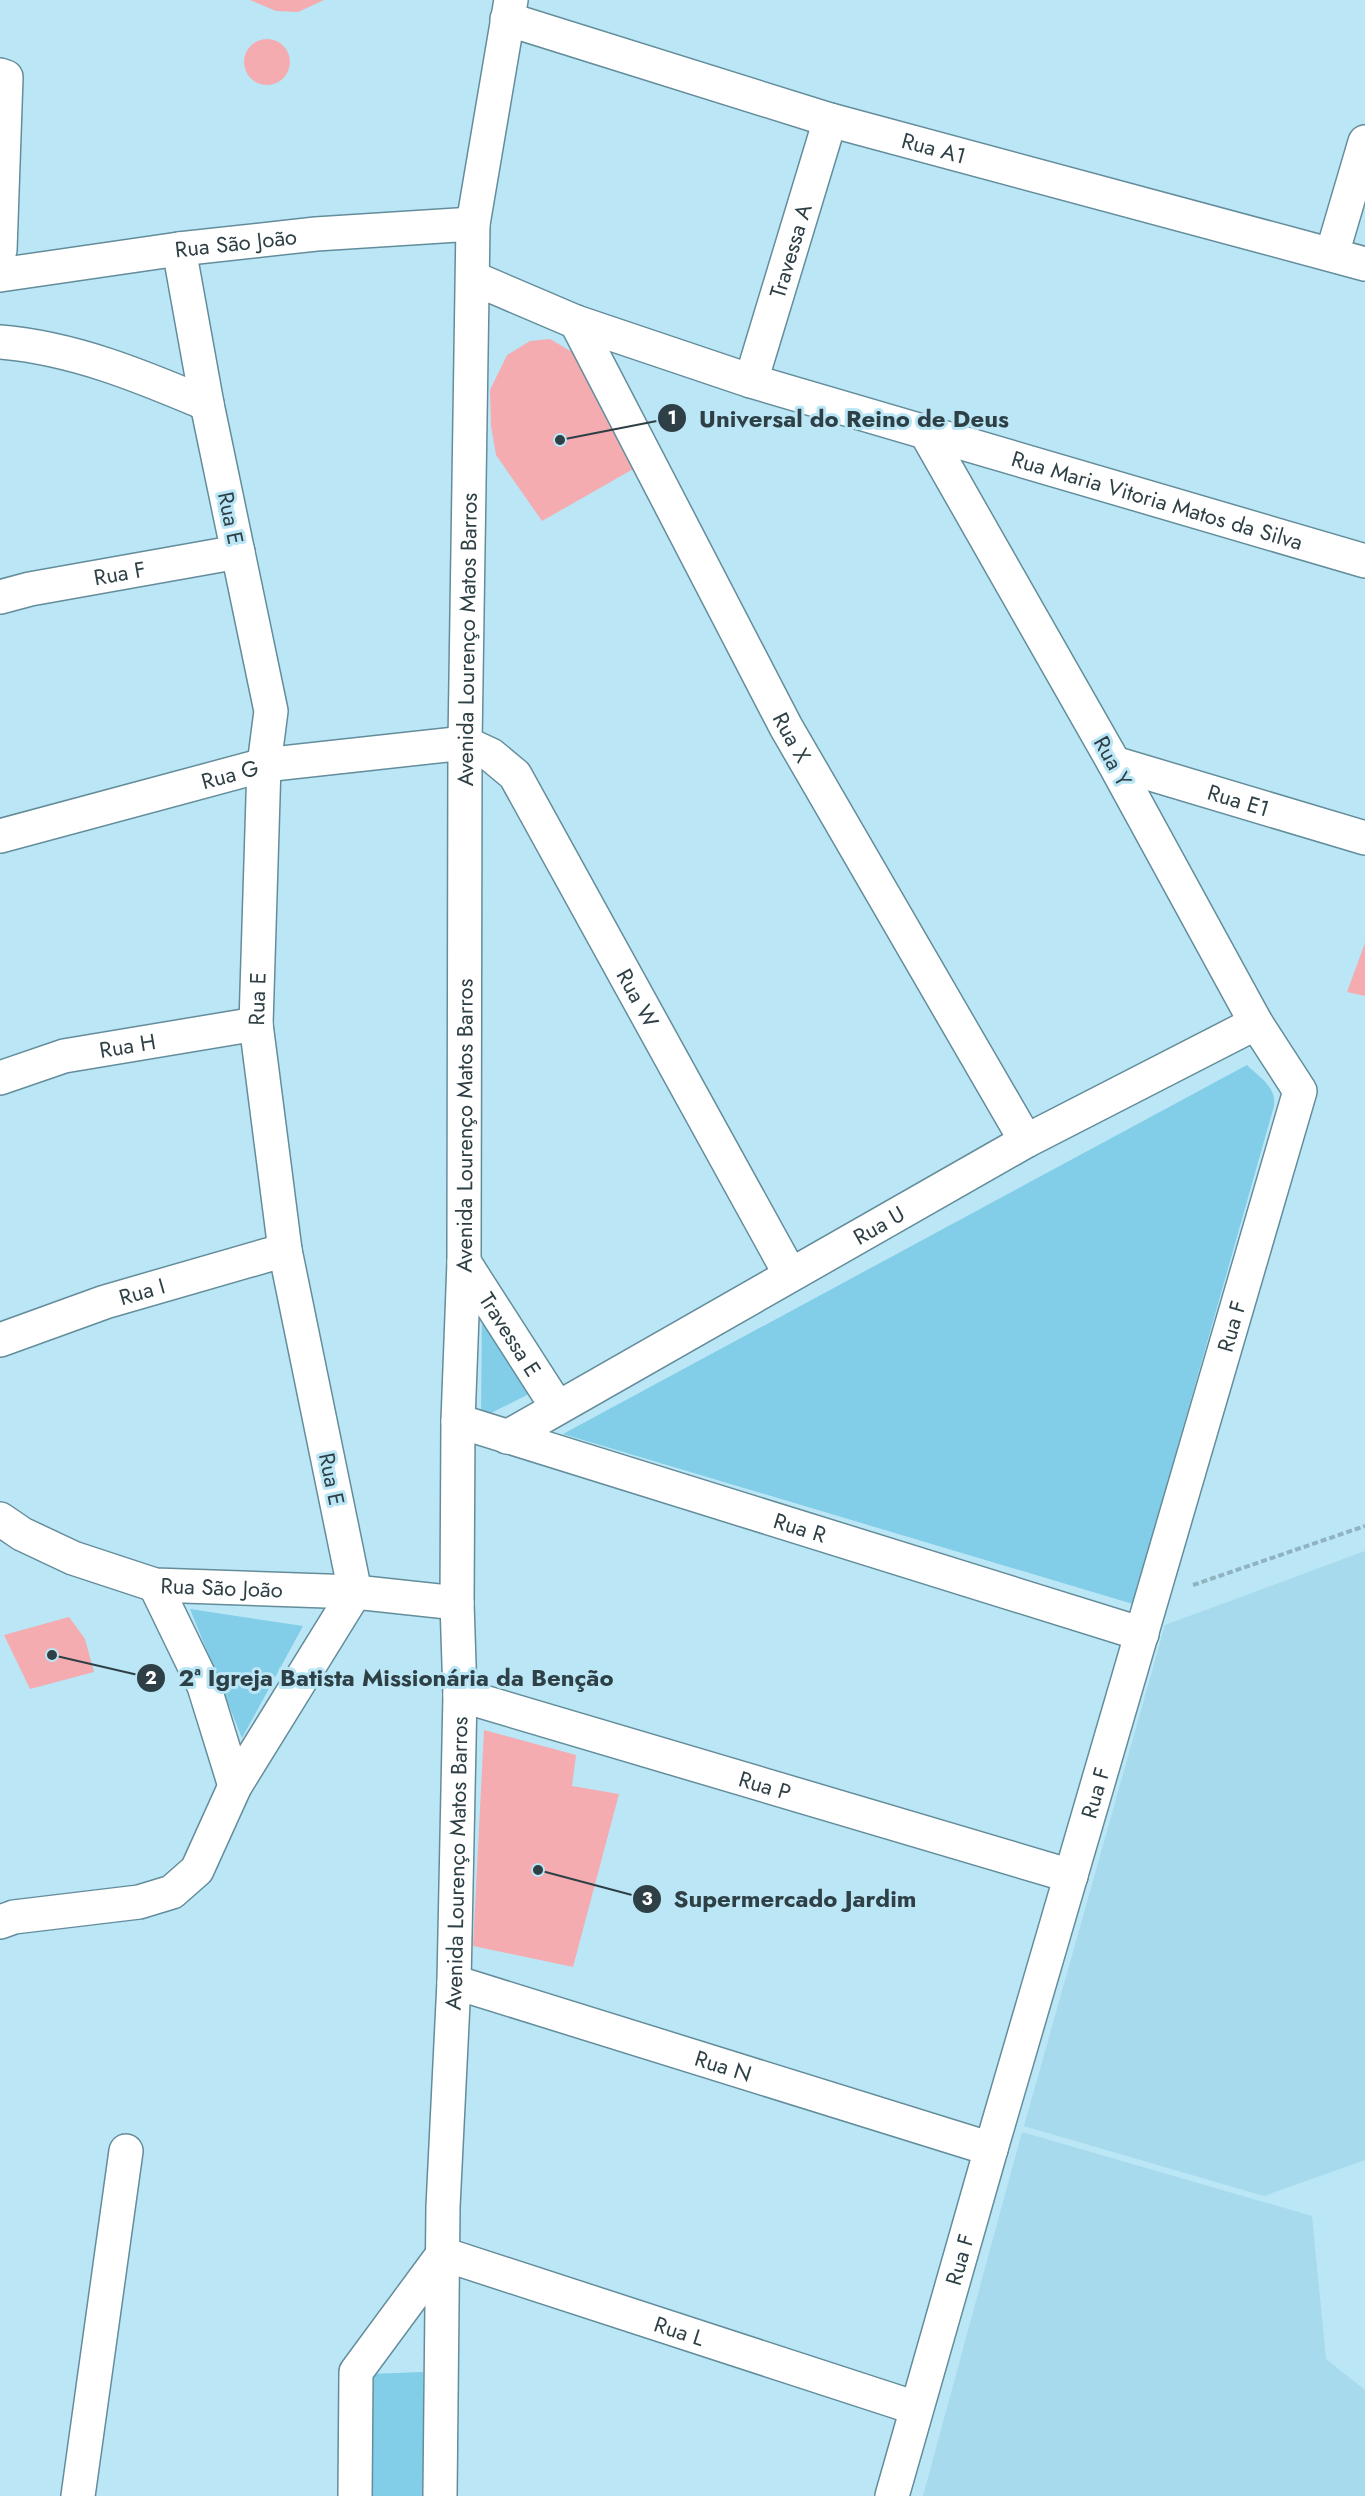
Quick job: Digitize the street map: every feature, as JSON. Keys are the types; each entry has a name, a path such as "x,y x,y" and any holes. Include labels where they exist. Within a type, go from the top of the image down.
{"street":[{"name":"Rua A1","path":"509,9 830,120 1365,264"},
{"name":"Avenida Lourenço Matos Barros","path":"440,2496 442,2254 446,2121 454,1982 460,1695 457,1603 458,1421 464,1262 465,743 473,224 509,9"},
{"path":"0,75 6,77 0,250"},
{"name":"Travessa A","path":"751,381 830,120"},
{"path":"1332,254 1365,142"},
{"name":"Rua São João","path":"0,275 179,249 316,234 473,224"},
{"name":"Rua E","path":"179,249 207,404 271,711 264,765 256,1024 285,1250 355,1592"},
{"name":"Rua Maria Vitoria Matos da Silva","path":"473,279 576,322 751,381 1365,561"},
{"name":"Rua X","path":"576,322 786,727 1026,1141"},
{"path":"0,342 36,346 115,367 207,404"},
{"name":"Rua Y","path":"925,431 1114,763 1256,1023 1300,1091"},
{"name":"Rua F","path":"0,597 30,589 238,552"},
{"name":"Rua G","path":"0,836 264,765 465,743"},
{"name":"Rua W","path":"465,743 491,755 515,775 790,1274"},
{"name":"Rua E1","path":"1114,763 1365,838"},
{"name":"Rua U","path":"507,1437 1026,1141 1256,1023"},
{"name":"Rua H","path":"0,1078 64,1056 256,1024"},
{"name":"Rua F","path":"892,2496 1300,1091"},
{"name":"Rua I","path":"0,1340 105,1302 285,1250"},
{"name":"Travessa E","path":"464,1262 557,1407"},
{"name":"Rua R","path":"458,1421 1142,1634"},
{"name":"Rua São João","path":"0,1519 22,1534 73,1558 155,1585 355,1592 457,1603"},
{"path":"155,1585 204,1686 235,1786"},
{"path":"0,1922 14,1917 139,1902 172,1892 197,1870 235,1786 355,1592"},
{"name":"Rua P","path":"460,1695 1071,1876"},
{"name":"Rua N","path":"454,1982 991,2150"},
{"path":"78,2496 126,2151"},
{"path":"355,2496 356,2372 442,2254"},
{"name":"Rua L","path":"442,2254 916,2408"}],"path":[{"path":"1152,1599 1365,1526"}],"shaded area":[{"path":"1247,1065 1270,1088 1273,1093 1274,1106 1133,1604 563,1434"},
{"path":"482,1310 531,1393 481,1418"},
{"path":"1365,1551 1365,2160 1264,2196 1024,2126 1165,1625"},
{"path":"190,1609 303,1626 242,1738"},
{"path":"1022,2132 1312,2216 1326,2359 1365,2390 1365,2496 923,2496"},
{"path":"423,2372 424,2496 370,2496 369,2374"}],"building":[{"path":"250,0 324,0 298,12 276,11"},
{"path":"267,39 283,46 290,62 283,78 267,85 251,78 244,62 251,46"},
{"path":"550,339 577,355 642,464 542,521 496,455 491,426 490,390 507,355 530,341"},
{"path":"1365,943 1365,996 1347,992"},
{"path":"69,1617 85,1639 94,1672 30,1689 4,1635"},
{"path":"484,1730 576,1755 572,1786 619,1794 573,1967 473,1946"}],"place":[{"name":"Universal do Reino de Deus","path":"560,440"},
{"name":"2ª Igreja Batista Missionária da Benção","path":"52,1655"},
{"name":"Supermercado Jardim","path":"538,1870"}]}
